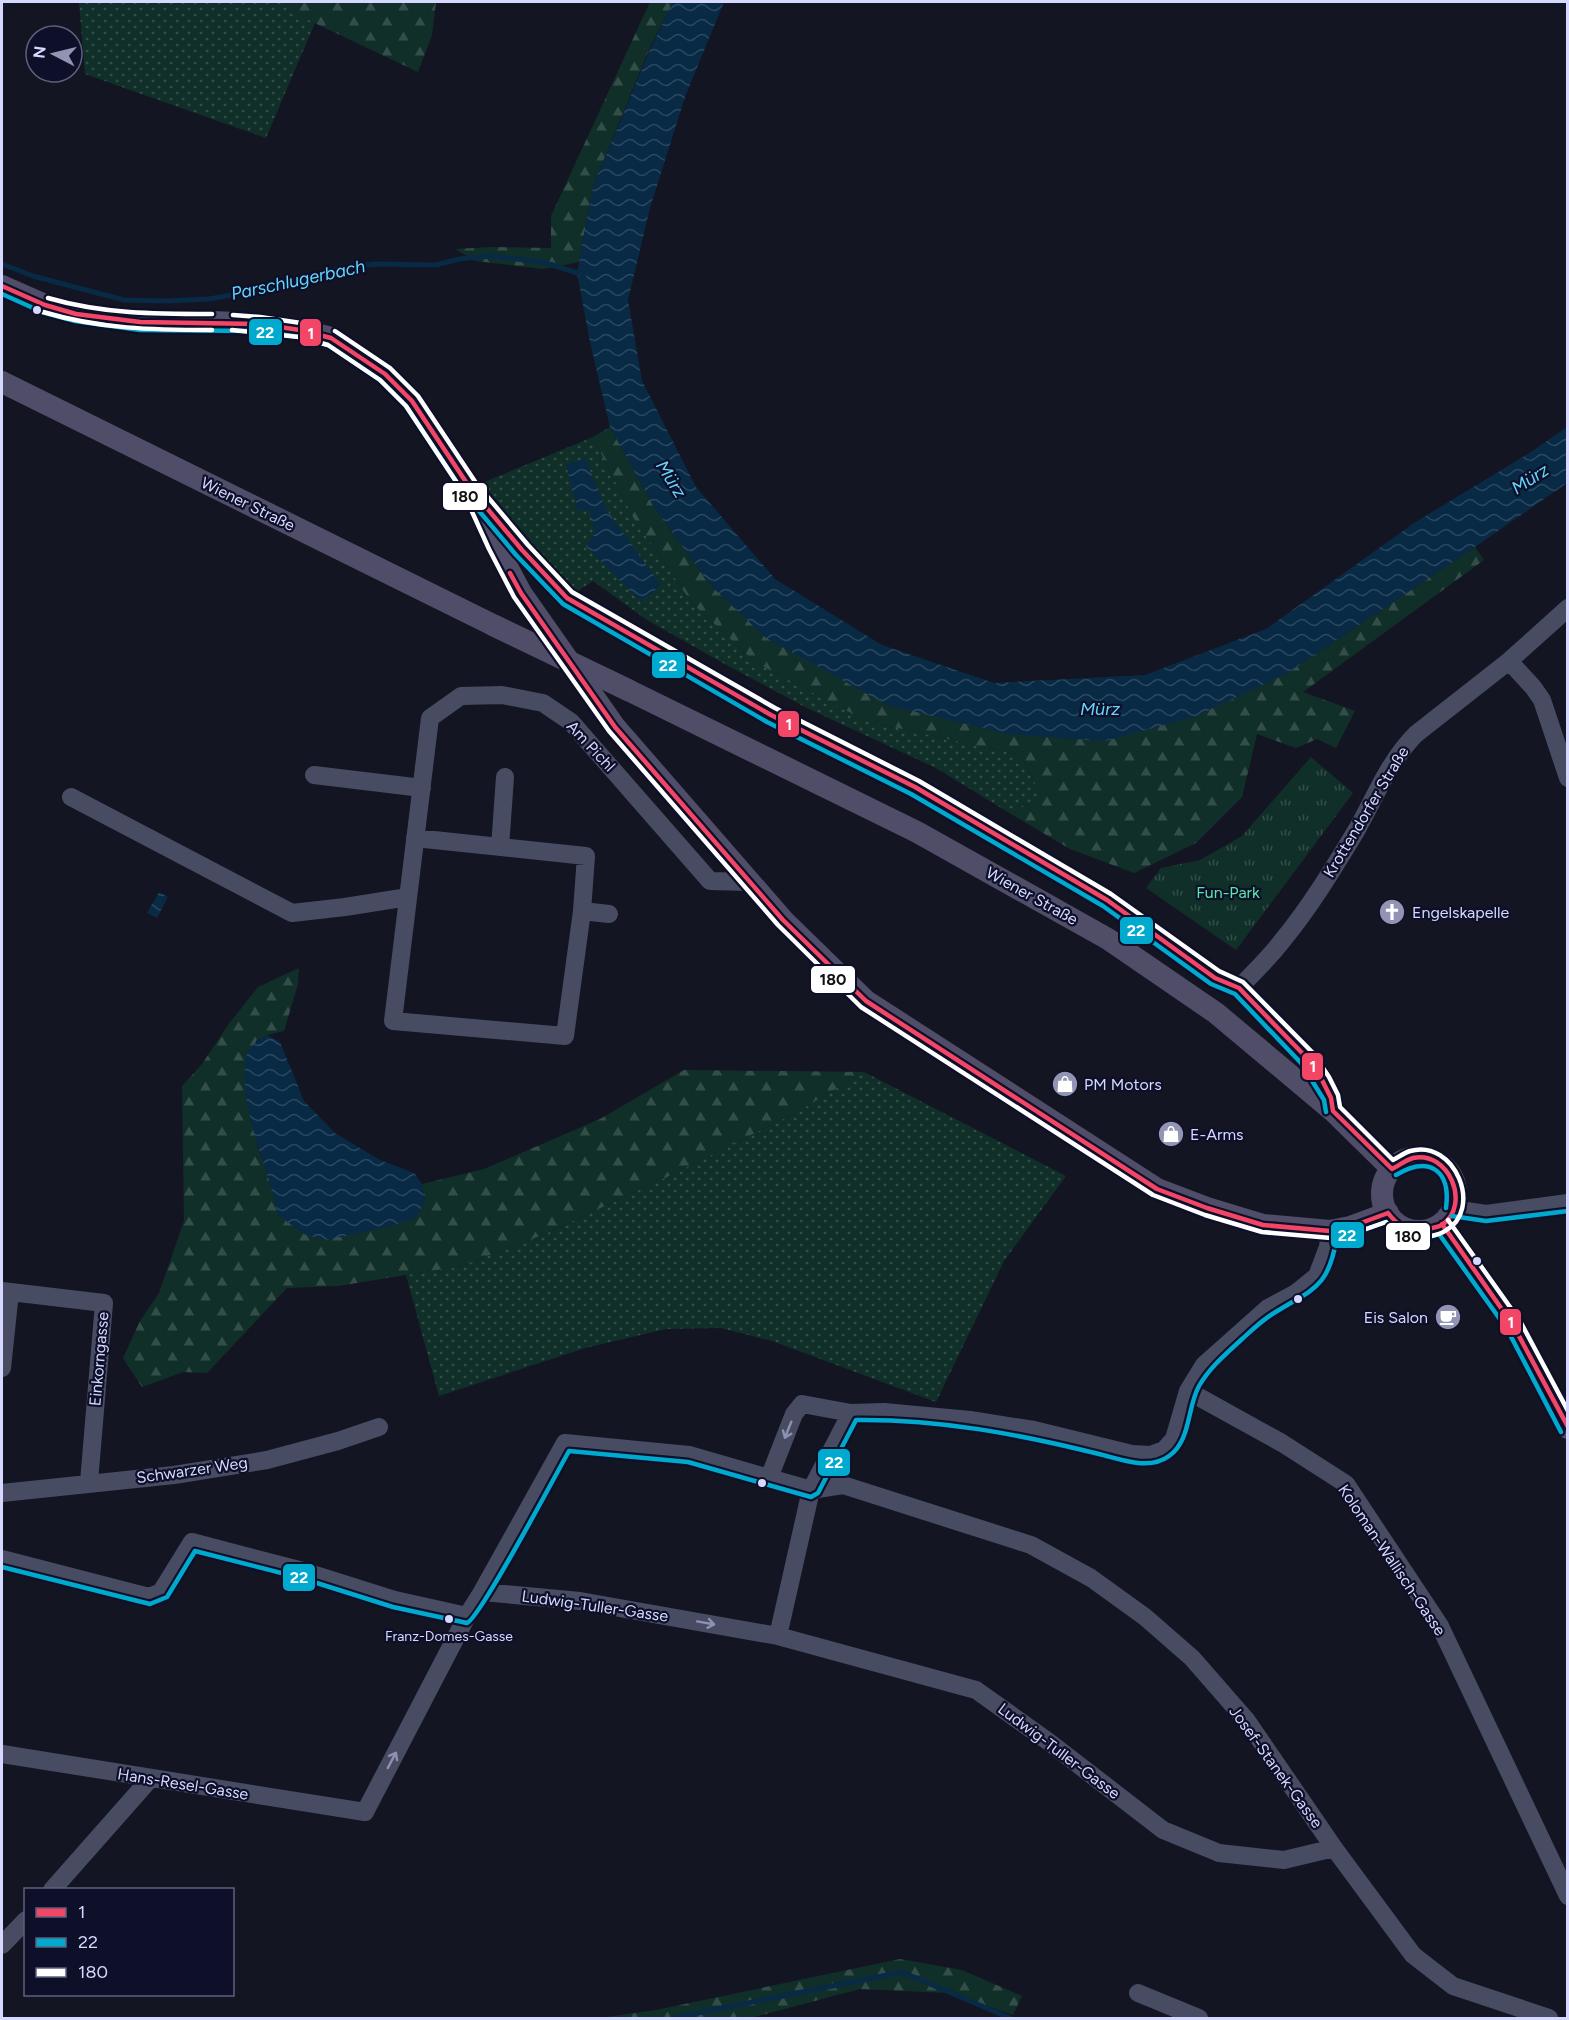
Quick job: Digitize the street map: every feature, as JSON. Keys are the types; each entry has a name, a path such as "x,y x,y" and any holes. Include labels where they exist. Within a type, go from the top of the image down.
{"main road":[{"path":"2,286 45,305 76,314 140,322 259,324 300,330 331,338 384,374 412,401 470,488 522,550 567,598 771,715 915,787 1107,900 1215,978 1239,988 1308,1058 1331,1098 1333,1111"},
{"name":"Wiener Straße","path":"2,382 917,832 1108,939 1216,1013 1333,1111 1392,1168"},
{"path":"470,488 496,546 516,583 615,727 783,920 866,1001 1157,1189 1207,1208 1263,1225 1326,1231 1350,1227 1388,1214"},
{"path":"548,630 567,598"},
{"path":"1414,1157 1429,1158 1446,1168 1454,1182 1456,1199 1448,1216 1425,1231 1410,1230 1398,1225 1388,1214 1382,1192 1385,1179 1392,1168 1414,1157"},
{"path":"1448,1216 1456,1246 1513,1325 1568,1428"}],"street":[{"name":"Krottendorfer Straße","path":"1239,988 1281,943 1304,912 1357,830 1392,763 1407,743 1509,661 1568,608"},
{"path":"1509,661 1542,700 1568,778"},
{"name":"Am Pichl","path":"415,838 586,856 582,911 565,1036 393,1021 415,838 422,788 430,718 461,696 502,695 543,703 571,722 710,881 750,882"},
{"path":"314,775 422,788"},
{"path":"500,847 505,777"},
{"path":"71,797 292,913 408,897"},
{"path":"582,911 609,914"},
{"path":"1448,1216 1486,1214 1568,1203"},
{"path":"769,1478 794,1414 801,1404 851,1413 884,1412 970,1420 1034,1430 1132,1454 1151,1455 1164,1450 1174,1439 1188,1391 1204,1365 1268,1308 1296,1293 1317,1276 1328,1247 1326,1231"},
{"path":"2,1368 6,1291"},
{"name":"Einkorngasse","path":"6,1291 104,1303 89,1482"},
{"name":"Koloman-Wallisch-Gasse","path":"1188,1391 1282,1443 1346,1484 1440,1626 1568,1896"},
{"path":"778,1636 811,1490 851,1413"},
{"name":"Schwarzer Weg","path":"2,1492 174,1474 267,1460 338,1441 379,1427"},
{"path":"2,1559 149,1597 161,1592 192,1542 395,1600 466,1616 482,1592 565,1443 689,1455 811,1490"},
{"name":"Josef-Stanek-Gasse","path":"811,1490 843,1485 1031,1545 1091,1578 1145,1617 1192,1658 1247,1721 1334,1848 1413,1955 1454,1986 1550,2019"},
{"name":"Ludwig-Tuller-Gasse","path":"482,1592 580,1601 778,1636 976,1690 1049,1742 1163,1830 1220,1853 1284,1860 1334,1848"},
{"name":"Hans-Resel-Gasse","path":"2,1754 365,1812 466,1616"},
{"path":"54,1888 150,1779"},
{"path":"2,1946 24,1922"},
{"path":"1138,1993 1199,2019"}],"green space":[{"path":"79,2 305,2 317,18 266,138 85,74 84,24 81,24"},
{"path":"288,2 436,2 432,35 418,72 302,17"},
{"path":"650,2 673,2 651,45 593,186 579,262 543,269 476,261 455,249 551,248 551,216"},
{"path":"610,427 654,507 711,586 887,705 1286,674 1475,547 1484,560 1303,692 1355,711 1336,748 1317,739 1296,748 1257,734 1242,797 1196,843 1134,873 1070,849 1011,814 1042,796 1020,755 866,721 755,662 692,603 634,519 593,437"},
{"path":"593,437 634,519 692,603 755,662 866,721 1020,755 1042,796 1011,814 936,768 807,708 730,667 647,620 593,581 567,598 470,488"},
{"name":"Fun-Park","path":"1311,757 1353,793 1236,950 1146,888 1161,868 1200,860 1242,836"},
{"path":"299,968 298,984 284,1031 267,1035 256,1041 246,1096 258,1148 267,1172 425,1202 422,1184 484,1169 600,1119 684,1070 864,1072 795,1113 667,1177 545,1234 462,1266 338,1286 287,1288 207,1373 183,1372 142,1387 123,1358 140,1321 159,1293 184,1221 182,1086 202,1064 228,1025 258,987"},
{"path":"864,1072 1066,1176 1004,1261 936,1402 772,1341 721,1328 666,1329 585,1348 439,1396 406,1275 462,1266 545,1234 667,1177 795,1113"},
{"path":"900,1959 962,1970 1022,1996 1013,2015 950,1993 860,1989 751,2018 599,2018 656,2010"}],"water":[{"name":"Mürz","path":"673,2 724,2 685,97 650,208 628,300 642,381 696,487 775,579 882,645 994,683 1145,675 1266,629 1414,523 1531,452 1567,427 1567,483 1286,674 1194,717 1105,741 1007,734 887,705 766,638 711,586 654,507 610,427 577,273 593,186 652,45"},
{"path":"585,458 606,509 661,585 641,602 586,546 595,533 589,509 578,511 566,465"},
{"path":"159,892 168,897 157,918 147,913"},
{"path":"267,1035 280,1042 304,1101 335,1133 380,1160 414,1173 422,1184 425,1202 416,1217 392,1226 325,1240 304,1234 278,1215 253,1130 245,1086 247,1054 254,1044"}],"waterway":[{"name":"Parschlugerbach","path":"2,264 33,276 124,300 167,301 209,299 287,285 341,268 375,264 436,265 459,259 491,256 543,262 584,275"},
{"path":"673,2018 902,1972 1010,2018"}],"transit line":[{"name":"1","path":"2,286 45,305 76,314 140,322 259,324 300,330 331,338 385,374 412,401 470,488 522,550 567,598 771,715 915,787 1107,900 1215,978 1239,988 1307,1058 1331,1098 1333,1111 1392,1169 1413,1158 1426,1158 1437,1162 1452,1181 1455,1205 1451,1216 1442,1225 1422,1231 1411,1230 1396,1222 1388,1213"},
{"name":"22","path":"2,294 42,312 75,321 140,330 258,331 299,337 328,345 380,380 406,406 464,493 516,555 563,604 767,722 911,794 1103,906 1211,984 1235,994 1301,1063 1324,1100 1326,1112"},
{"name":"180","path":"48,298 109,310 212,314"},
{"name":"180","path":"43,312 106,325 148,329 212,330"},
{"name":"180","path":"233,315 301,323"},
{"name":"180","path":"232,330 299,337 328,345 380,380 406,406 463,492 514,597 609,731 778,925 861,1007 1153,1195 1205,1215 1262,1232 1331,1238 1352,1234 1386,1222 1406,1236 1424,1238 1442,1233 1457,1221 1462,1208 1463,1193 1459,1178 1451,1165 1440,1155 1426,1150 1410,1151 1393,1160 1340,1107 1338,1095 1313,1053 1243,982 1219,971 1111,894 919,781 775,708 572,592 528,545 476,483 418,396 390,368"},
{"name":"180","path":"335,331 390,368"},
{"name":"1","path":"510,573 521,593 615,727 783,920 866,1001 1157,1189 1207,1208 1263,1225 1330,1231 1350,1227 1388,1213"},
{"name":"22","path":"1396,1175 1418,1166 1435,1170 1445,1184 1446,1208"},
{"name":"22","path":"1452,1216 1486,1221 1568,1211"},
{"name":"180","path":"1448,1220 1520,1321 1568,1411"},
{"name":"22","path":"2,1567 150,1604 167,1597 195,1551 301,1578 393,1607 467,1623 475,1615 502,1572 569,1451 688,1462 811,1497 818,1493 856,1420 917,1422 978,1429 1039,1440 1134,1463 1153,1463 1169,1456 1181,1442 1195,1394 1213,1366 1261,1322 1309,1292 1324,1277 1337,1237 1386,1222 1397,1232 1410,1237 1424,1238 1439,1234 1507,1329 1561,1432"},
{"name":"1","path":"1442,1224 1513,1325 1568,1427"}],"place":[{"name":"Engelskapelle","path":"1392,912"},
{"name":"PM Motors","path":"1065,1084"},
{"name":"E-Arms","path":"1171,1134"},
{"name":"Eis Salon","path":"1448,1317"},
{"name":"Franz-Domes-Gasse","path":"449,1619"}]}
